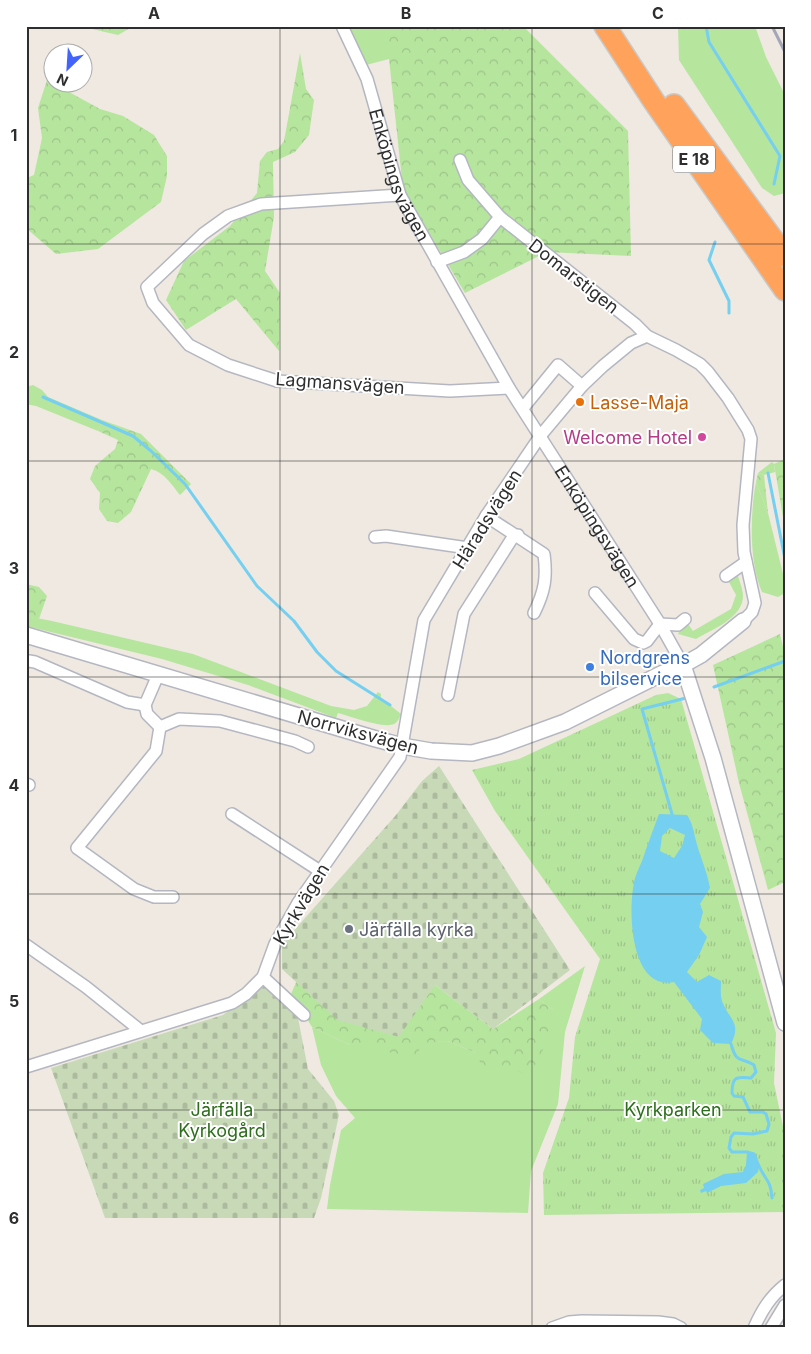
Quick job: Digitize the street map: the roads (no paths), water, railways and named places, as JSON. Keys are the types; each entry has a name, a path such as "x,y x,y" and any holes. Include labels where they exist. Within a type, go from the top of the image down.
{"highway":[{"name":"E 18","path":"605,26 653,100 785,290"},
{"name":"E 18","path":"622,26 670,99 785,256"}],"street":[{"name":"Enköpingsvägen","path":"342,26 367,79 400,195 509,388 541,435 660,624 683,665 713,758 785,1023"},
{"name":"Domarstigen","path":"460,160 468,180 500,217 635,324 647,336 700,364 720,386 748,430 751,439 743,525 746,562 755,603 752,612 743,621"},
{"name":"Lagmansvägen","path":"400,195 261,204 228,216 203,234 147,287 152,302 189,345 228,365 277,381 450,391 509,388"},
{"path":"437,262 464,252 482,239 500,217"},
{"name":"Häradsvägen","path":"402,746 424,620 486,516 541,435 582,386 631,343 647,336"},
{"path":"523,408 558,365 582,386"},
{"path":"486,516 544,554 546,574 544,590 534,613"},
{"path":"375,537 386,536 468,548"},
{"path":"448,695 464,614 514,537 518,536"},
{"path":"726,576 746,562"},
{"path":"595,593 634,639 643,642 647,641 660,624 678,625 686,619"},
{"name":"Norrviksvägen","path":"26,635 402,746 431,751 472,753 499,746 564,722 683,665 701,655 743,621"},
{"path":"26,662 35,662 127,702 145,705"},
{"path":"158,675 145,705 147,714 160,727"},
{"path":"160,727 179,719 220,721 295,741 308,747"},
{"path":"160,727 156,751 77,848 134,889 154,897 173,897"},
{"name":"Kyrkvägen","path":"26,1067 232,1003 246,994 263,977 275,944 285,924 400,757 402,746"},
{"path":"232,814 320,872"},
{"path":"26,945 86,987 141,1031"},
{"path":"263,977 304,1015"},
{"path":"754,1328 761,1311 773,1295 785,1284"},
{"path":"771,1328 785,1305"},
{"path":"552,1328 569,1322 582,1321 658,1322 673,1324 681,1328"}],"water":[{"path":"659,814 687,815 692,826 710,888 700,904 703,912 699,927 707,937 699,955 687,972 697,982 709,975 721,981 722,1001 735,1026 731,1044 713,1043 700,1030 702,1019 674,982 659,981 648,974 640,962 632,929 632,896 635,878","holes":["670,828 685,835 682,846 674,858 660,851 662,836"]},
{"path":"747,1152 754,1154 759,1167 758,1172 746,1183 721,1186 707,1193 706,1191 701,1193 700,1190 704,1188 703,1184 724,1174 743,1172 746,1165"}],"waterway":[{"path":"706,26 709,42 780,156 774,184"},
{"path":"715,242 709,260 729,301 729,313"},
{"path":"43,397 133,436 151,451 185,484 257,586 294,621 317,652 336,671 390,705"},
{"path":"768,473 785,559"},
{"path":"714,687 785,661"},
{"path":"672,814 642,709 686,698"},
{"path":"731,1044 737,1058 754,1065 756,1072 751,1078 737,1078 733,1083 732,1093 734,1096 743,1097 750,1112 763,1112 766,1114 769,1124 767,1131 753,1134 734,1133 731,1137 729,1148 732,1152 754,1154 769,1184 772,1198"}],"railway":[{"path":"772,26 785,52"}],"place":[{"name":"Lasse-Maja","path":"580,402"},
{"name":"Welcome Hotel","path":"702,437"},
{"name":"Nordgrens bilservice","path":"590,667"},
{"name":"Järfälla kyrka","path":"349,929"}],"park label":[{"name":"Kyrkparken","path":"673,1109"},
{"name":"Järfälla Kyrkogård","path":"222,1119"}]}
